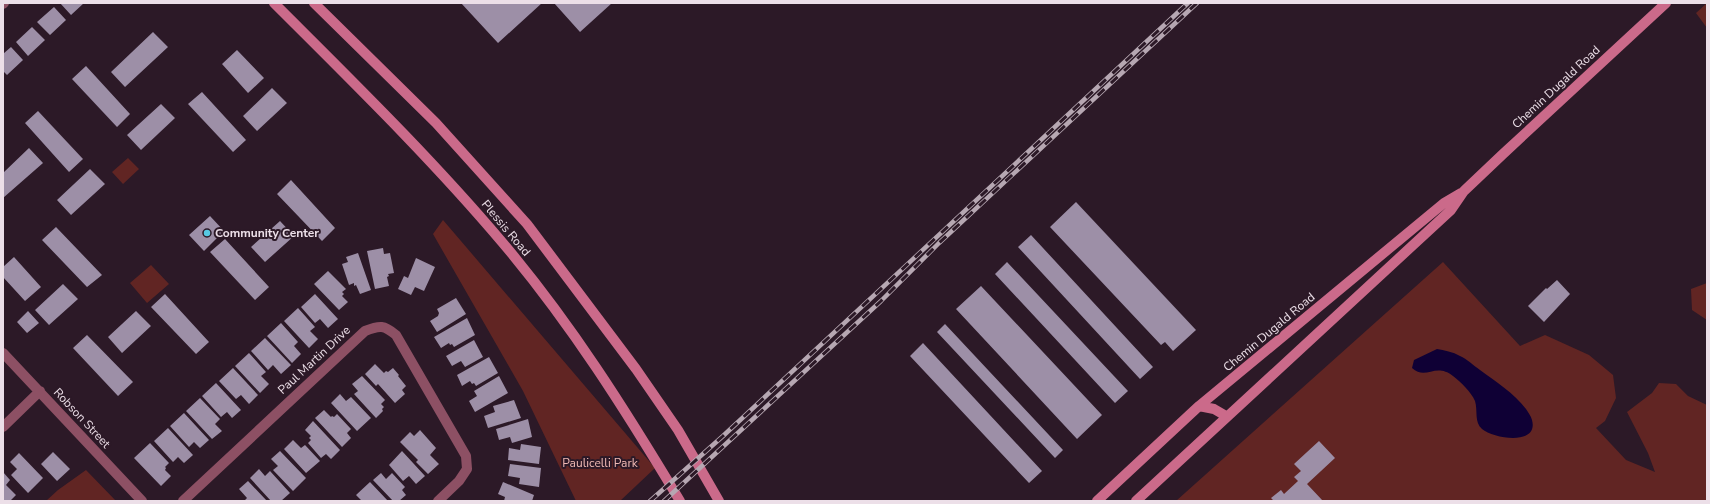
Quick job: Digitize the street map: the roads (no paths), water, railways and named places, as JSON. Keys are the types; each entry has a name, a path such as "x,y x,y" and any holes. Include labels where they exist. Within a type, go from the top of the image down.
{"main road":[{"name":"Plessis Road","path":"274,3 355,83 446,178 503,242 551,302 589,356 634,425 680,501"},
{"name":"Plessis Road","path":"314,3 436,123 527,224 640,375 678,430 719,501"},
{"name":"Chemin Dugald Road","path":"1097,501 1199,406 1444,203 1464,191 1666,3"},
{"name":"Chemin Dugald Road","path":"1136,501 1226,416 1451,210 1464,191"},
{"path":"1199,406 1214,409 1226,416"}],"street":[{"name":"Paul Martin Drive","path":"183,501 365,331 377,326 387,328 396,335 466,456 467,469 459,481 438,501"},
{"name":"Robson Street","path":"3,353 142,501"},
{"path":"3,427 40,392"}],"railway":[{"path":"650,501 723,436 1188,3"},
{"path":"664,501 881,301 939,243 1197,3"}],"place":[{"name":"Community Center","path":"207,233"}],"park label":[{"name":"Paulicelli Park","path":"600,463"}]}
